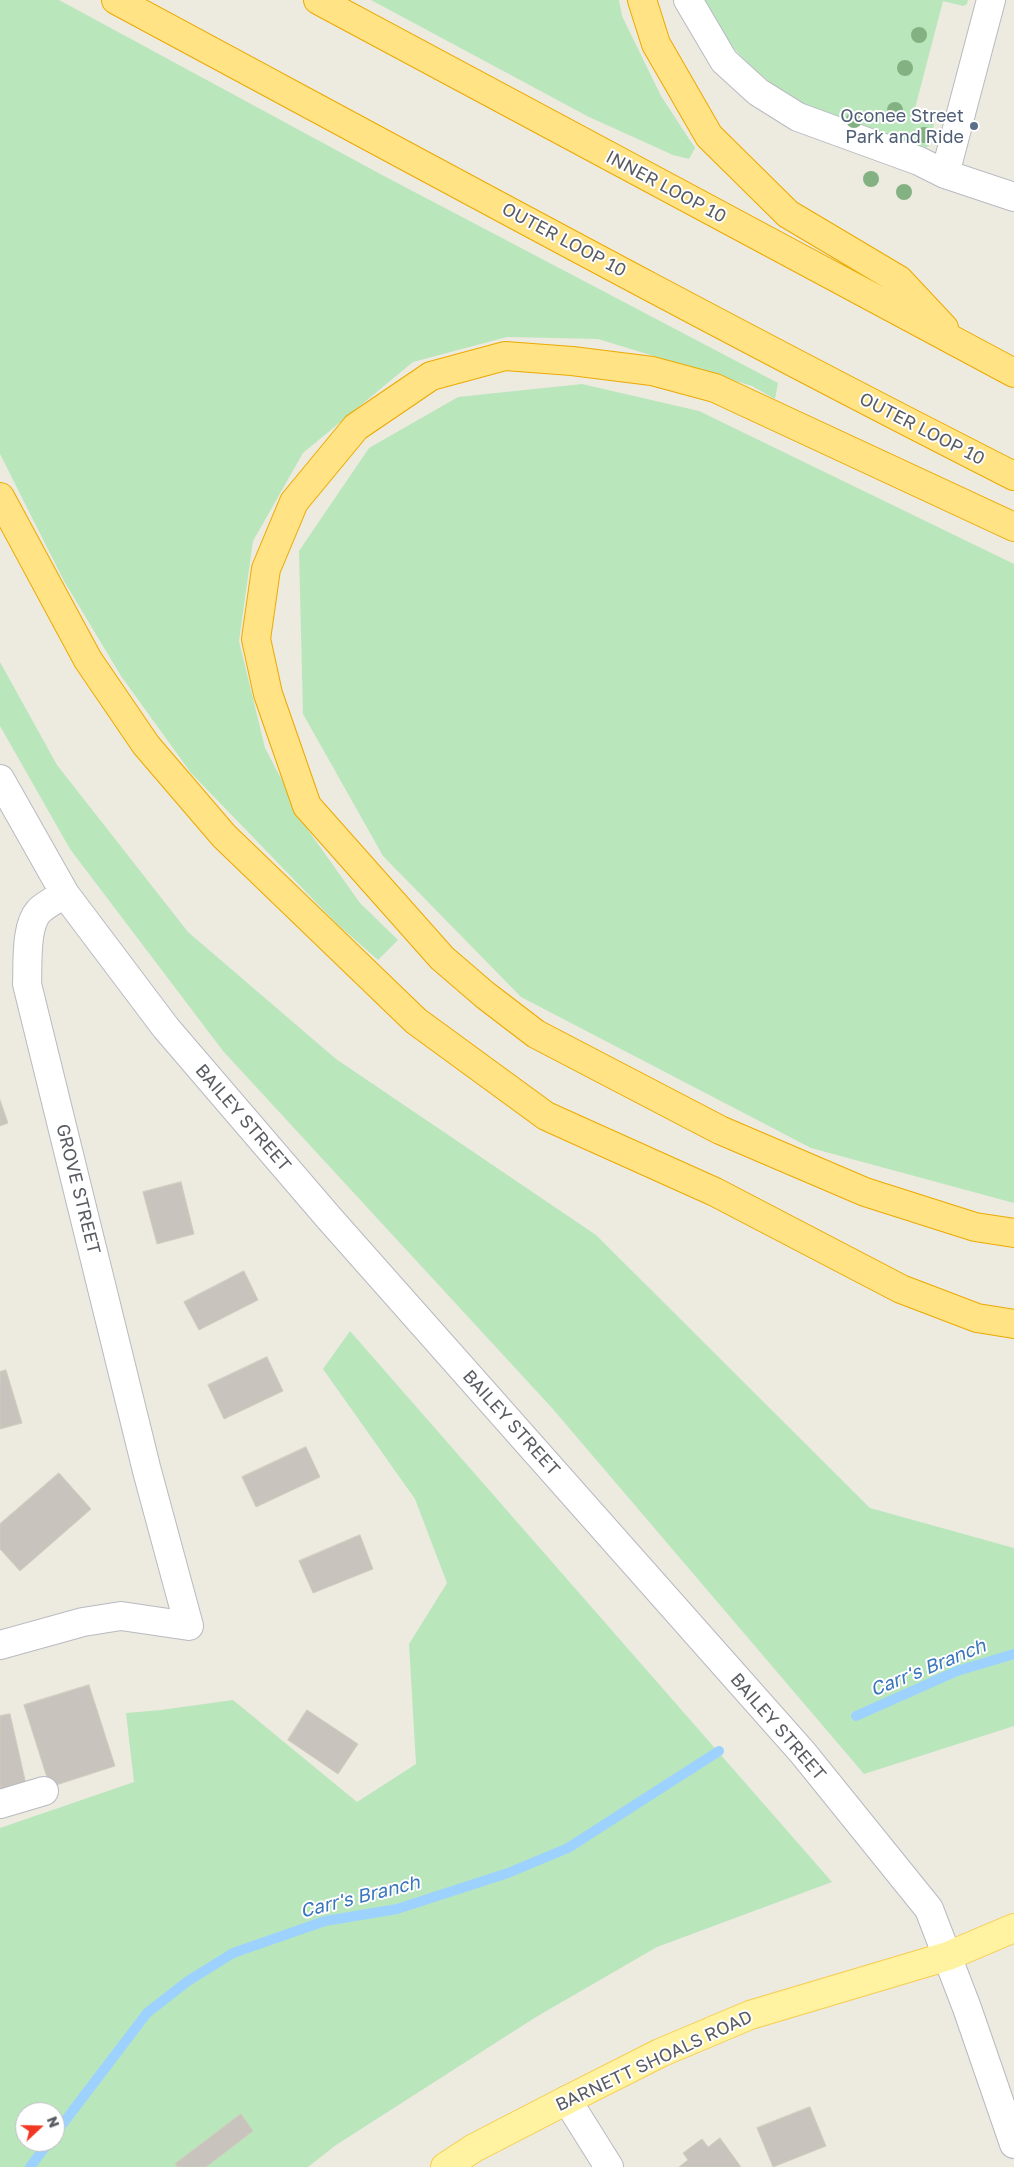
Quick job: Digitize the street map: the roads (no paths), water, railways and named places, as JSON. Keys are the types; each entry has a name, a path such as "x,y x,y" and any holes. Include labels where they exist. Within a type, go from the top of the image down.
{"highway":[{"name":"OUTER LOOP 10","path":"116,0 629,275 882,409 1014,476"},
{"name":"INNER LOOP 10","path":"318,0 1014,374"},
{"path":"642,0 656,44 709,136 788,214 899,280 962,347"},
{"path":"1014,527 715,388 652,371 572,361 505,356 431,376 356,427 294,502 266,569 256,639 268,694 307,806 442,958 485,995 536,1034 720,1130 865,1192 975,1227 1014,1233"},
{"path":"0,497 88,660 146,745 224,836 416,1021 546,1116 715,1192 901,1289 976,1318 1014,1324"}],"main road":[{"name":"BARNETT SHOALS ROAD","path":"445,2167 474,2148 660,2053 750,2015 948,1956 1014,1928"}],"street":[{"path":"688,0 724,61 758,92 798,117 919,161 945,174 1014,198"},
{"path":"945,174 991,0"},
{"path":"0,779 66,894"},
{"name":"GROVE STREET","path":"0,1645 83,1622 121,1616 189,1626 147,1471 28,984 28,945 31,927 38,911 66,894"},
{"name":"BAILEY STREET","path":"66,894 178,1043 329,1218 803,1753 929,1909 948,1956 1014,2144"},
{"path":"0,1804 44,1791"},
{"path":"567,2100 609,2167"}],"waterway":[{"name":"Carr's Branch","path":"856,1716 957,1671 1014,1654"},
{"name":"Carr's Branch","path":"65,2121 147,2013 188,1981 233,1953 325,1921 397,1909 508,1873 568,1848 719,1751"},
{"name":"Carr's Branch","path":"30,2167 41,2152"}],"place":[{"name":"Oconee Street Park and Ride","path":"974,126"}]}
